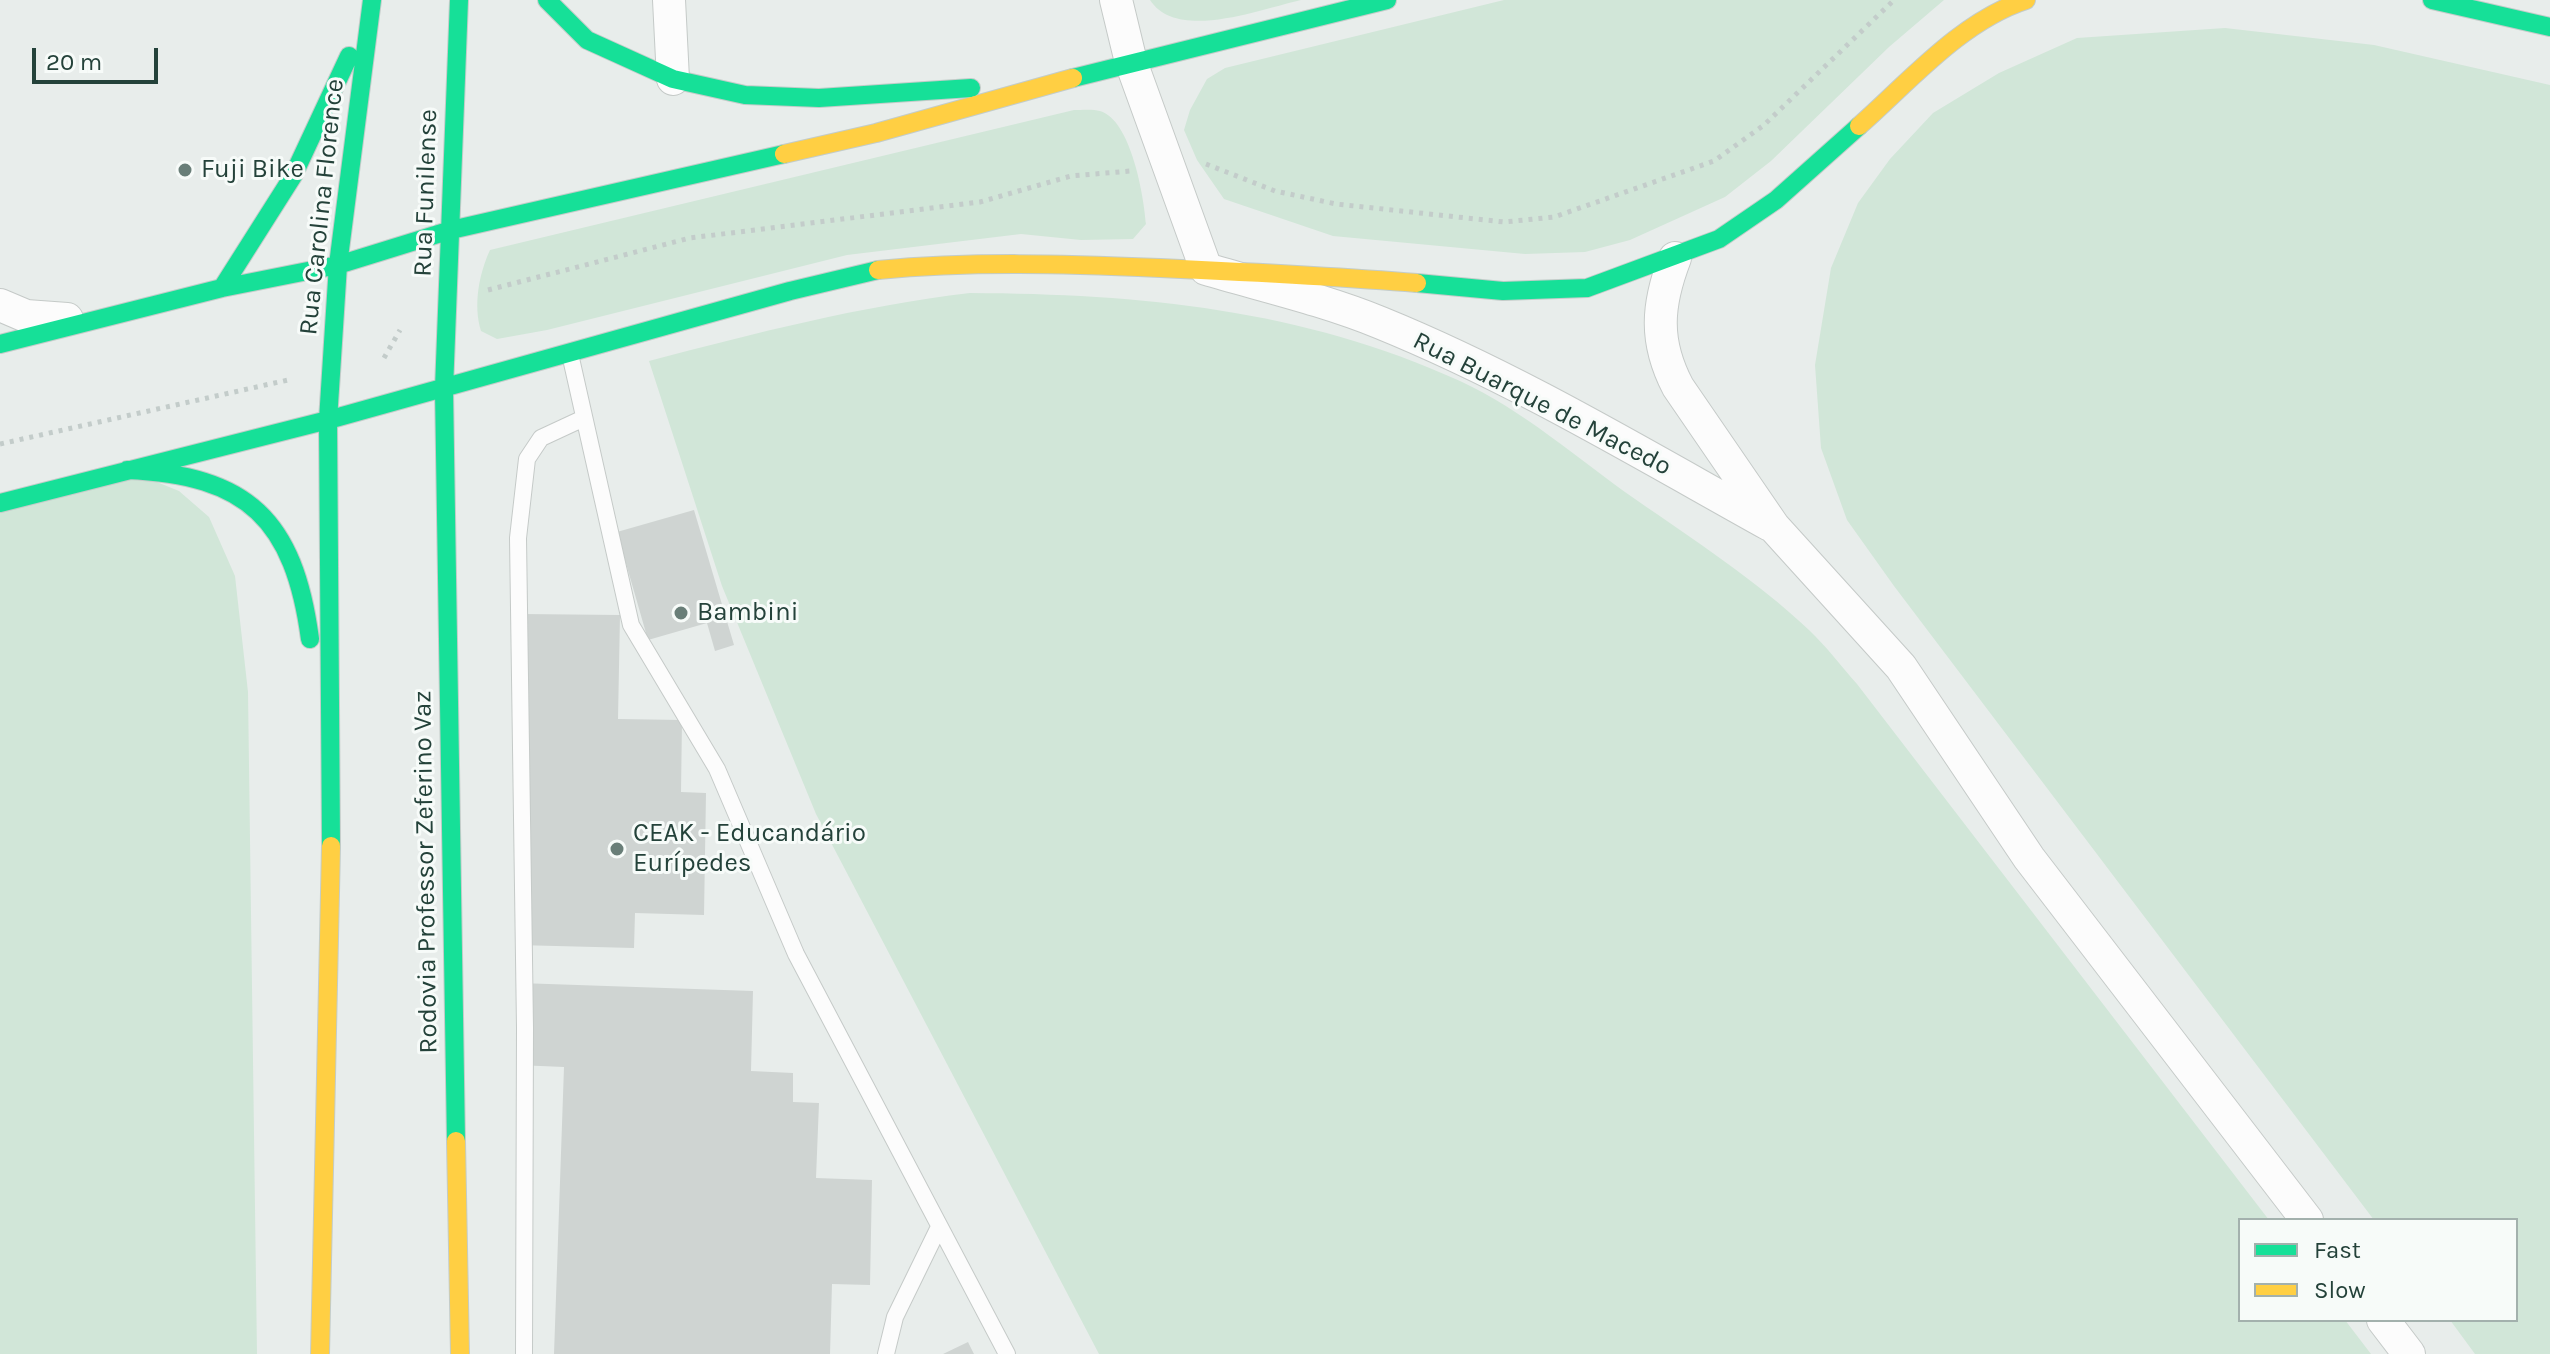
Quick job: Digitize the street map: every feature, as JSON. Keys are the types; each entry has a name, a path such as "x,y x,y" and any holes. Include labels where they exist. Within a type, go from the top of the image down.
{"main road":[{"name":"Rua Funilense","path":"444,389 459,0"},
{"path":"547,0 587,40 673,79 745,95 819,98 1061,81"},
{"path":"0,344 222,288 338,265 451,230 876,133 1131,62 1387,0"},
{"path":"1918,72 1980,0"},
{"path":"0,503 328,420 873,271 960,262 1206,269 1503,291 1587,288 1675,258 1719,239 1776,200 1964,33 2007,6 2026,0"},
{"path":"2432,0 2509,8 2550,27"},
{"path":"222,288 261,237 306,156 371,4"},
{"name":"Rua Carolina Florence","path":"328,420 338,265 371,4"},
{"name":"Rodovia Professor Zeferino Vaz","path":"444,389 460,1354"},
{"path":"320,1354 332,788 328,420"},
{"path":"127,470 183,474 217,486 254,510 285,543 306,608 332,788"}],"street":[{"path":"669,0 673,79"},
{"path":"1116,0 1131,62 1206,269"},
{"path":"1675,258 1661,295 1666,364 1678,387 1774,527 1901,667 2029,858 2305,1218"},
{"name":"Rua Buarque de Macedo","path":"1206,269 1378,321 1436,347 1523,388 1774,527"},
{"path":"0,305 26,316 90,321"},
{"path":"2385,1322 2409,1354"}],"lane":[{"path":"570,352 631,625 717,769 796,954 1007,1354"},
{"path":"524,1354 525,998 518,538 527,459 541,438 584,418"},
{"path":"886,1354 895,1317 939,1227"}],"green space":[{"path":"1150,0 1301,0 1243,15 1199,21 1179,19 1163,12"},
{"path":"1504,0 1944,0 1889,47 1771,161 1725,197 1630,240 1585,252 1525,254 1333,236 1224,199 1197,160 1184,130 1190,110 1207,79 1225,68"},
{"path":"2225,28 2374,45 2550,85 2550,1354 2475,1354 2451,1322 2518,1322 2518,1218 2372,1218 1894,586 1847,520 1821,448 1815,365 1831,268 1858,203 1890,159 1933,113 1999,73 2077,38"},
{"path":"1074,110 1097,110 1111,117 1128,143 1139,178 1146,224 1133,239 1081,240 1021,234 847,255 547,330 497,339 481,331 477,311 478,290 490,250"},
{"path":"970,293 1159,302 1281,322 1401,357 1460,381 1506,406 1746,577 1809,630 1857,684 2267,1218 2238,1218 2238,1322 2347,1322 2371,1354 1099,1354 816,814 722,586 649,361 848,313"},
{"path":"127,470 179,491 209,517 235,576 248,692 257,1354 0,1354 0,503"}],"building":[{"path":"694,510 734,645 715,651 707,623 648,640 617,532"},
{"path":"522,614 620,615 618,719 682,720 681,792 706,793 704,915 635,913 634,948 517,945"},
{"path":"519,983 753,991 751,1071 793,1073 793,1102 819,1103 816,1178 872,1180 870,1285 832,1284 830,1354 554,1354 564,1067 517,1065"},
{"path":"968,1342 974,1354 943,1354"}],"traffic: fast":[{"path":"328,420 338,265 372,0"},
{"path":"444,389 459,0"},
{"path":"547,0 587,40 673,79 745,95 819,98 971,88"},
{"path":"1073,78 1387,0"},
{"path":"2432,0 2550,27"},
{"path":"222,288 293,176 349,56"},
{"path":"1417,283 1503,291 1587,288 1719,239 1776,200 1859,126"},
{"path":"0,344 222,288 338,265 451,230 784,154"},
{"path":"0,503 328,420 790,291 878,270"},
{"path":"444,389 456,1141"},
{"path":"328,420 331,846"},
{"path":"127,470 169,474 204,482 234,494 258,512 277,535 292,563 303,598 310,639"}],"traffic: slow":[{"path":"1859,126 1958,37 2002,10 2026,0"},
{"path":"784,154 876,133 1073,78"},
{"path":"878,270 984,264 1054,265 1417,283"},
{"path":"320,1354 331,846"},
{"path":"456,1141 460,1354"}],"place":[{"name":"Fuji Bike","path":"185,170"},
{"name":"Bambini","path":"681,613"},
{"name":"CEAK - Educandário Eurípedes","path":"617,849"}]}
